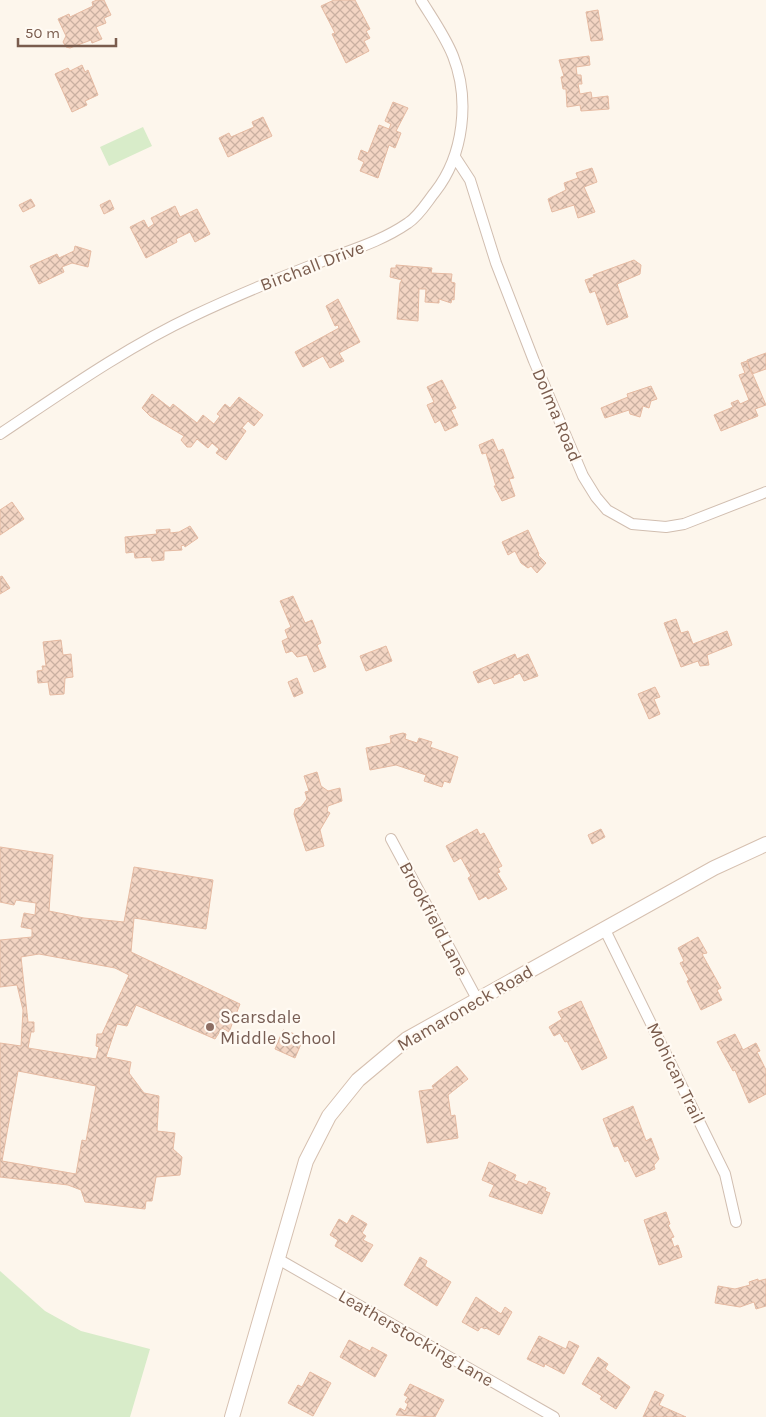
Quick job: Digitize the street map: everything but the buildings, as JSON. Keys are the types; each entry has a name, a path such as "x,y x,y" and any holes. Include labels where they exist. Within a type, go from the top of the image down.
{"street":[{"name":"Birchall Drive","path":"0,434 92,372 184,320 258,286 356,250 410,222 443,181 455,157 461,122 460,80 452,54 421,0"},
{"name":"Dolma Road","path":"455,157 470,180 496,263 534,361 583,476 607,510 632,524 649,527 673,526 718,512 766,492"},
{"name":"Brookfield Lane","path":"391,839 477,999"},
{"name":"Mamaroneck Road","path":"232,1417 306,1161 329,1116 358,1080 407,1039 714,868 766,844"},
{"name":"Mohican Trail","path":"604,928 725,1174 736,1222"},
{"name":"Leatherstocking Lane","path":"278,1259 554,1417"}],"green space":[{"path":"143,127 152,146 109,166 100,147"},
{"path":"0,1271 45,1311 81,1331 150,1349 130,1417 0,1417"}],"place":[{"name":"Scarsdale Middle School","path":"210,1027"}]}
